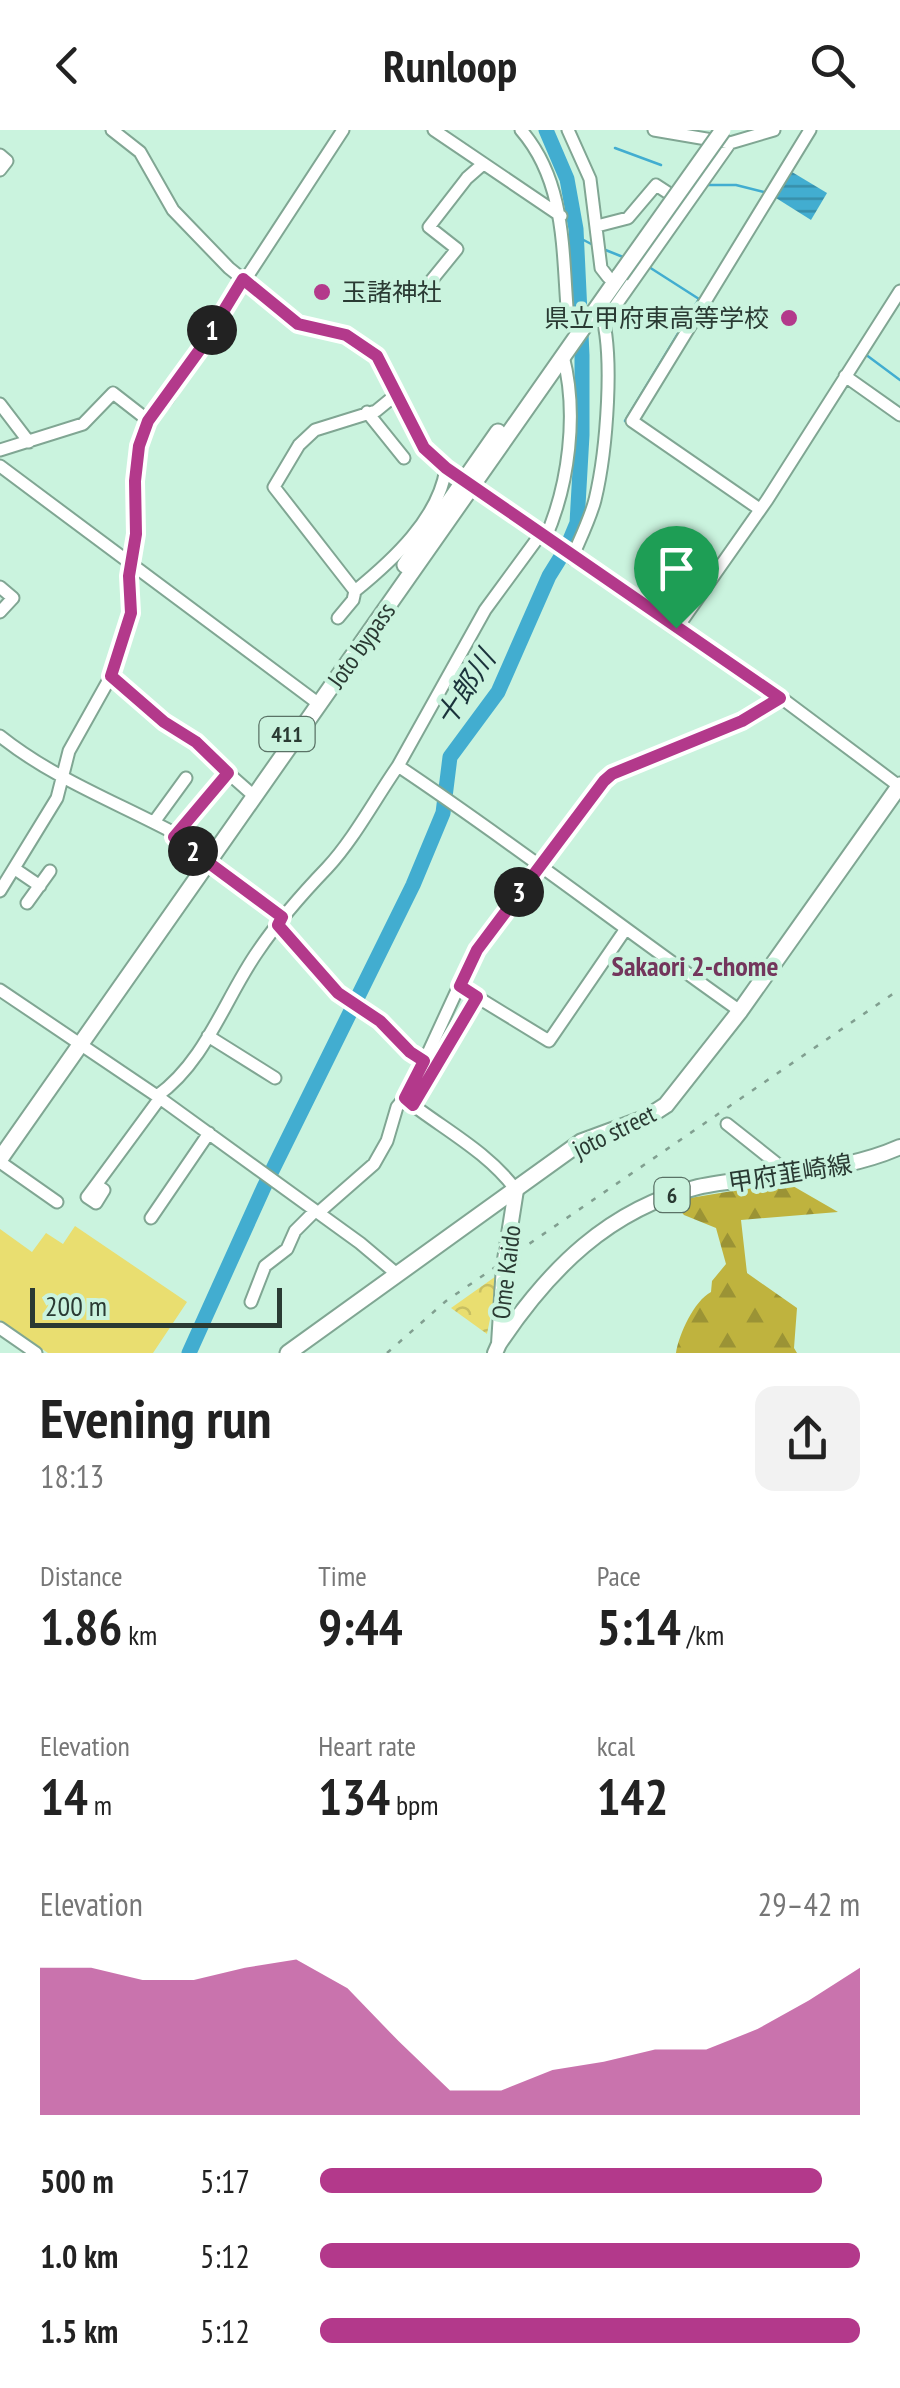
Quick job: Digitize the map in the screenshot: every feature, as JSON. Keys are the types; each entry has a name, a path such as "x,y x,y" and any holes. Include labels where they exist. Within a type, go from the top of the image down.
{"highway":[{"name":"Joto bypass","path":"467,485 599,308 610,270 711,130"},
{"name":"Joto bypass","path":"610,270 726,136"},
{"name":"Joto bypass","path":"0,1145 205,860 467,485 574,324 599,308"},
{"name":"joto street","path":"288,1353 581,1142 646,1118 666,1104 740,1011 900,785"},
{"name":"Joto bypass","path":"0,1161 78,1041"}],"main road":[{"name":"甲府韮崎線","path":"501,1350 549,1276 580,1246 656,1200 701,1186 855,1165 900,1147"},
{"name":"Ome Kaido","path":"501,1350 504,1266 516,1190"}],"street":[{"path":"112,130 140,152 159,190 181,220 243,279 298,324 346,335 366,346 383,364 424,448 446,468 900,785"},
{"path":"0,891 57,798 68,751 111,676 131,613 135,481 139,446 148,421 201,348 343,130"},
{"path":"434,130 561,216"},
{"path":"521,130 540,158 561,216 568,320 574,324"},
{"path":"568,130 590,178 597,230 610,270"},
{"path":"654,130 726,136 774,130"},
{"path":"758,508 632,421 810,130"},
{"path":"572,558 594,502 603,444 607,379 599,308 644,265 686,205 726,136"},
{"path":"0,155 6,162 0,170"},
{"path":"422,292 457,249 430,227 467,178 483,164"},
{"path":"597,230 628,218 656,184 686,205"},
{"path":"676,628 767,500 900,291"},
{"path":"96,1185 158,1097 178,1078 208,1036 257,952 298,895 328,867 398,766 485,610 545,539 561,488 568,431 566,351"},
{"path":"845,376 900,415"},
{"path":"355,591 274,487 299,445 316,430 376,411 398,393"},
{"path":"0,450 83,424 113,394 148,421"},
{"path":"0,404 29,442"},
{"path":"367,412 404,458"},
{"path":"0,466 315,702"},
{"path":"338,618 353,600 355,591 397,556 442,490 446,468"},
{"path":"0,587 13,598 0,612"},
{"path":"111,676 164,722 196,742 251,793"},
{"path":"409,1102 424,1061 477,950 612,774 742,721 780,698"},
{"path":"0,736 62,778 176,834"},
{"path":"398,766 466,810 740,1011"},
{"path":"228,773 174,837 280,921 347,1000 424,1061"},
{"path":"154,822 186,778"},
{"path":"15,869 40,886"},
{"path":"27,903 50,871"},
{"path":"460,986 549,1041 625,930"},
{"path":"0,990 209,1133 398,1274"},
{"path":"252,1302 265,1266 286,1249 294,1231 374,1164 387,1141 397,1107 409,1102 477,997"},
{"path":"208,1036 275,1078"},
{"path":"409,1102 479,1152 516,1190"},
{"path":"726,1124 790,1174"},
{"path":"151,1218 209,1133"},
{"path":"0,1161 58,1202"},
{"path":"0,1328 36,1353"}],"green space":[{"path":"786,1182 838,1212 741,1220 747,1273 797,1308 797,1353 676,1353 688,1319 711,1292 712,1281 726,1264 716,1228 684,1215 672,1201"},
{"path":"75,1226 187,1302 153,1353 48,1353 0,1320 0,1229 32,1252 46,1233 63,1244"},
{"path":"499,1274 487,1334 451,1308"}],"water":[{"path":"792,172 827,193 811,220 776,198"}],"waterway":[{"name":"十郎川","path":"189,1353 264,1187 413,885 443,813 450,757 498,692 577,523 582,355 576,229 567,179 546,130"},
{"path":"615,148 661,165"},
{"path":"708,185 736,185 764,192"},
{"path":"576,236 595,246"},
{"path":"603,249 623,257"},
{"path":"625,421 699,299 649,267"},
{"path":"865,354 900,380"},
{"path":"761,517 773,501"}],"railway":[{"path":"387,1353 446,1301 900,989"}],"place":[{"name":"玉諸神社","path":"322,292"},
{"name":"県立甲府東高等学校","path":"789,318"}],"district":[{"name":"Sakaori 2-chome","path":"695,966"}],"route":[{"path":"243,279 298,324 346,335 366,346 383,364 428,453 472,488 676,628 780,698 742,721 612,774 604,781 477,950 460,986 477,997 413,1105 405,1098 424,1061 380,1021 338,993 278,925 282,917 174,837 228,773 196,742 164,722 111,676 131,613 129,576 136,534 135,481 139,446 148,421 168,398 243,279"}]}
